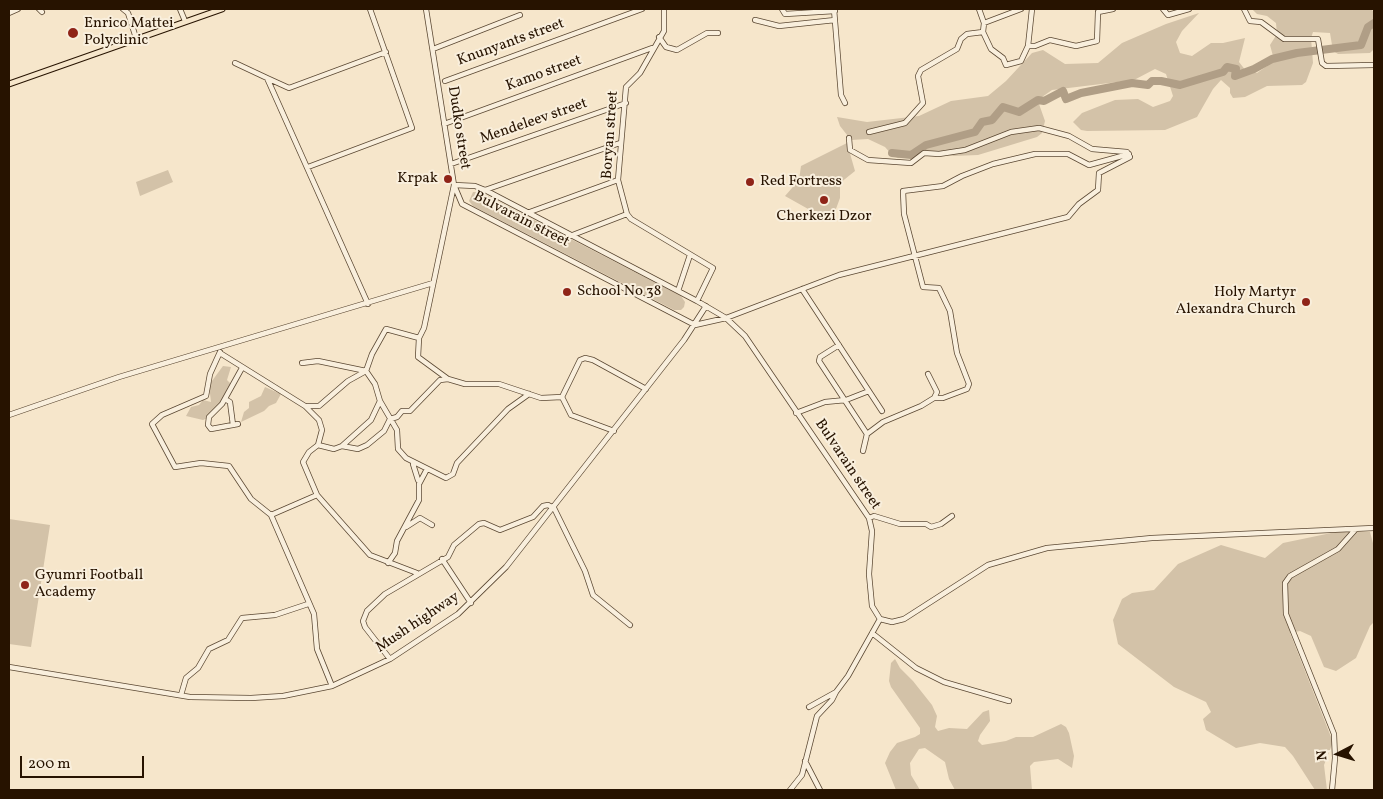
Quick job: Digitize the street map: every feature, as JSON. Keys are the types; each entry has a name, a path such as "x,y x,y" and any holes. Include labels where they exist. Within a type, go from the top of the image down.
{"main road":[{"path":"9,82 222,9"}],"street":[{"path":"9,13 18,9"},
{"path":"123,9 128,13 136,38"},
{"path":"180,9 184,21"},
{"path":"308,168 412,128 370,9"},
{"name":"Dudko street","path":"419,338 424,328 454,185 426,9"},
{"name":"Knunyants street","path":"445,81 642,9"},
{"name":"Boryan street","path":"627,214 618,180 626,87 640,73 652,48 664,31 664,9"},
{"path":"782,9 785,14 835,10 841,95 845,103"},
{"path":"979,9 984,23 983,32 991,49 1003,58 1006,65 1021,61 1028,46 1032,9"},
{"path":"984,23 1021,9"},
{"path":"1092,9 1098,12 1113,9"},
{"path":"1163,9 1168,15 1189,9"},
{"path":"1244,9 1250,21 1262,22 1284,39 1318,39 1322,63 1326,66 1374,65"},
{"path":"1028,46 1043,44 1050,40 1076,46 1097,42 1098,12"},
{"path":"432,49 520,15"},
{"path":"755,20 779,26 835,20"},
{"path":"869,132 905,123 923,103 918,76 921,70 957,49 961,39 968,34 983,32"},
{"path":"659,37 666,47 677,50 707,33 718,33"},
{"name":"Kamo street","path":"444,124 652,48"},
{"path":"235,63 289,88 386,52"},
{"path":"267,78 368,304"},
{"name":"Mendeleev street","path":"451,164 626,103"},
{"path":"849,138 850,150 868,160 900,163 912,163 924,153 939,154 965,150 1011,132 1039,128 1069,136 1092,149 1129,154"},
{"path":"485,190 620,143"},
{"path":"934,398 953,395 967,389 969,384 957,353 950,311 939,288 923,287 904,214 903,191 942,186 993,164 1035,154 1068,154 1089,165 1129,154"},
{"path":"695,325 726,318 839,275 1068,217 1079,204 1098,190 1100,173 1130,157 1129,154"},
{"path":"527,213 618,180"},
{"name":"Bulvarain street","path":"695,325 462,204 454,185 475,186 485,190 706,306 726,318 745,336 868,518 872,531 869,574 872,606 880,619"},
{"path":"570,236 627,214 636,222 713,268 697,301"},
{"path":"678,291 690,255"},
{"path":"9,416 120,377 221,350 433,283"},
{"path":"802,289 882,411"},
{"name":"Mush highway","path":"9,667 181,695 251,698 283,696 332,686 390,659 424,638 471,603 506,567 614,431 695,325 706,306"},
{"path":"305,406 319,406 348,381 366,371 372,354 386,329 419,338 418,357 448,378 465,384 500,384 541,398 562,397"},
{"path":"839,345 820,357 819,361 867,434"},
{"path":"221,350 242,368 305,406 319,420 322,430 318,445 309,452 303,462 316,495 370,555 417,573"},
{"path":"221,350 210,374 206,396 162,415 152,424 175,467 201,463 229,466 251,499 271,515 308,604 314,614 317,649 332,686"},
{"path":"562,397 580,360 585,358 593,360 646,389"},
{"path":"302,363 318,361 366,371 375,384 380,401 397,430 398,449 412,462 450,477 457,463 508,409 529,394"},
{"path":"238,424 212,429 208,425 209,417 225,399 242,368"},
{"path":"863,451 867,434 883,422 922,406 934,398 937,392 935,384 928,374"},
{"path":"342,446 358,450 367,445 384,431 390,419 397,417 402,411 410,411 440,380 448,378"},
{"path":"796,413 825,402 846,400 869,391"},
{"path":"562,397 571,415 614,431"},
{"path":"225,399 230,402 233,425"},
{"path":"318,445 334,449 342,446 370,420 380,401"},
{"path":"388,563 396,553 397,541 419,500 417,472 412,462"},
{"path":"419,484 427,469"},
{"path":"271,515 316,495"},
{"path":"417,504 423,519"},
{"path":"390,659 365,627 364,615 385,594 417,573 448,557 454,544 479,524 484,523 500,530 533,517 543,506 548,505 554,508 586,571 593,595 630,625"},
{"path":"868,518 874,516 900,524 926,524 930,527 940,524 952,516"},
{"path":"406,527 416,519 423,519 432,525"},
{"path":"790,790 802,775 817,716 832,700 848,676 880,619 892,622 904,619 988,565 1047,548 1152,538 1374,528"},
{"path":"1332,790 1336,758 1334,734 1286,614 1285,583 1290,576 1338,549 1355,530"},
{"path":"442,559 471,603"},
{"path":"181,695 186,678 198,668 209,649 228,640 242,618 274,615 308,604"},
{"path":"872,633 916,668 937,679 1009,701"},
{"path":"809,706 836,692"},
{"path":"805,761 820,790"}],"shaded area":[{"path":"1252,9 1371,9 1374,12 1374,49 1370,53 1338,54 1333,51 1330,33 1313,32 1311,38 1313,63 1306,82 1302,85 1267,86 1245,97 1233,98 1230,88 1221,80 1213,89 1197,117 1165,130 1087,131 1081,130 1073,122 1082,113 1115,100 1138,99 1153,107 1170,101 1173,96 1166,74 1155,69 1134,80 1052,90 1042,97 1039,104 1045,121 1042,133 1037,137 978,155 953,156 935,153 898,158 893,156 885,147 868,139 851,140 840,126 837,117 867,122 919,116 951,101 988,96 1006,81 1032,53 1043,50 1065,64 1098,63 1122,43 1166,24 1199,13 1182,31 1176,42 1180,53 1192,56 1211,43 1223,43 1245,38 1239,62 1246,71 1257,73 1267,66 1273,56 1270,45 1277,34 1276,23 1267,16 1257,14"},
{"path":"847,143 855,171 840,183 840,198 833,217 826,219 785,196 799,180 801,166"},
{"path":"168,170 173,182 140,196 136,182"},
{"path":"473,192 480,192 681,296 685,302 684,307 681,310 674,310 473,206 469,201"},
{"path":"223,366 231,367 227,380 231,384 218,406 208,418 203,420 186,416 191,407 199,405 203,400 211,402 209,385"},
{"path":"265,387 281,394 276,403 241,422 244,412 249,408 249,402 261,396"},
{"name":"Gyumri Football Academy","path":"9,519 50,525 31,647 9,644"},
{"path":"1336,532 1370,532 1374,547 1374,622 1370,626 1356,658 1336,671 1324,667 1311,636 1300,631 1290,633 1333,742 1324,765 1327,790 1315,790 1285,747 1260,743 1236,748 1206,730 1203,719 1211,712 1206,702 1174,687 1118,644 1113,620 1122,599 1132,593 1154,590 1178,564 1221,545 1265,558 1283,543"},
{"path":"895,659 900,668 932,705 937,716 935,727 938,731 949,728 967,729 983,712 989,710 990,721 978,741 982,745 1006,741 1016,737 1033,737 1061,724 1066,727 1069,733 1074,756 1072,768 1058,759 1034,762 1030,766 1032,790 955,790 949,779 945,762 925,748 919,749 910,763 911,775 920,790 896,790 885,763 897,743 920,734 920,728 891,687 889,681 891,663"}],"waterway":[{"path":"892,153 911,155 926,145 975,132 982,122 992,120 1003,107 1019,112 1038,100 1044,101 1063,91 1066,99 1081,93 1132,83 1148,85 1152,81 1161,81 1180,85 1223,72 1227,67 1236,69 1235,76 1254,69 1272,59 1297,53 1361,45 1368,27 1374,23"}],"place":[{"name":"Enrico Mattei Polyclinic","path":"73,33"},
{"name":"Krpak","path":"448,179"},
{"name":"Red Fortress","path":"750,182"},
{"name":"Cherkezi Dzor","path":"824,200"},
{"name":"School No 38","path":"567,292"},
{"name":"Holy Martyr Alexandra Church","path":"1306,302"},
{"name":"Gyumri Football Academy","path":"25,585"}]}
